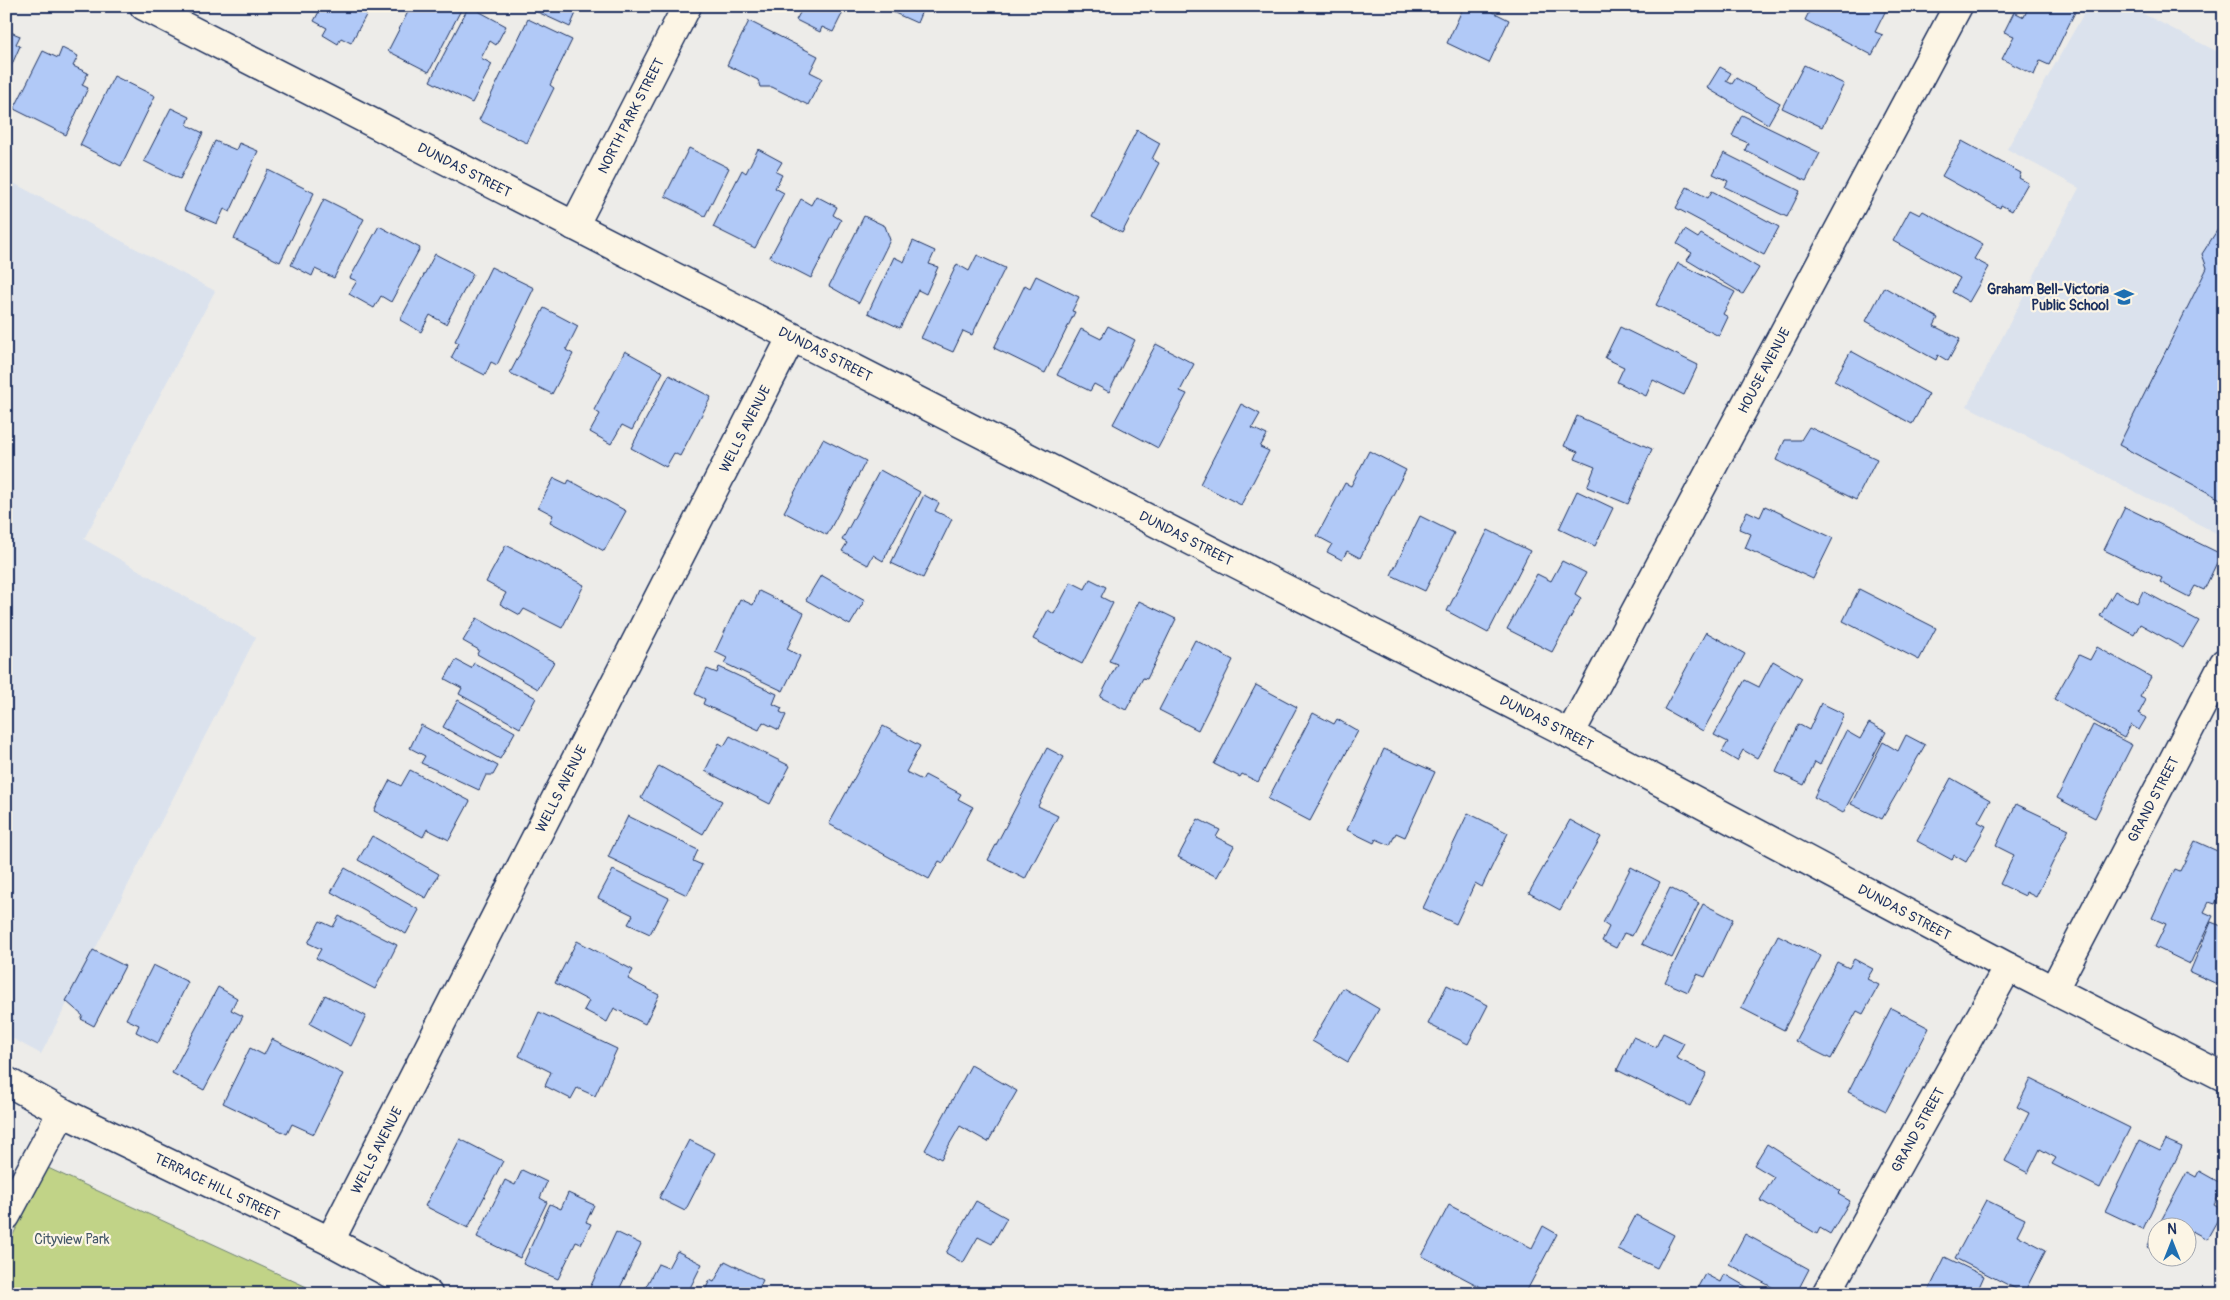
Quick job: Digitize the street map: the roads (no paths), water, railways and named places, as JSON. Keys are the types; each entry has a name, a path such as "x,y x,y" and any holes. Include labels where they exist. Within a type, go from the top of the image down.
{"street":[{"name":"DUNDAS STREET","path":"144,6 791,338 1570,734 2008,967 2224,1077"},
{"name":"NORTH PARK STREET","path":"574,226 687,6"},
{"name":"HOUSE AVENUE","path":"1570,734 1958,6"},
{"name":"WELLS AVENUE","path":"330,1241 791,338"},
{"name":"GRAND STREET","path":"2054,989 2224,663"},
{"name":"GRAND STREET","path":"1826,1294 2008,967"},
{"name":"TERRACE HILL STREET","path":"6,1081 62,1112 330,1241 428,1294"},
{"path":"6,1216 62,1112"}],"place":[{"name":"Graham Bell-Victoria Public School","path":"2124,297"}],"park label":[{"name":"Cityview Park","path":"72,1239"}]}
